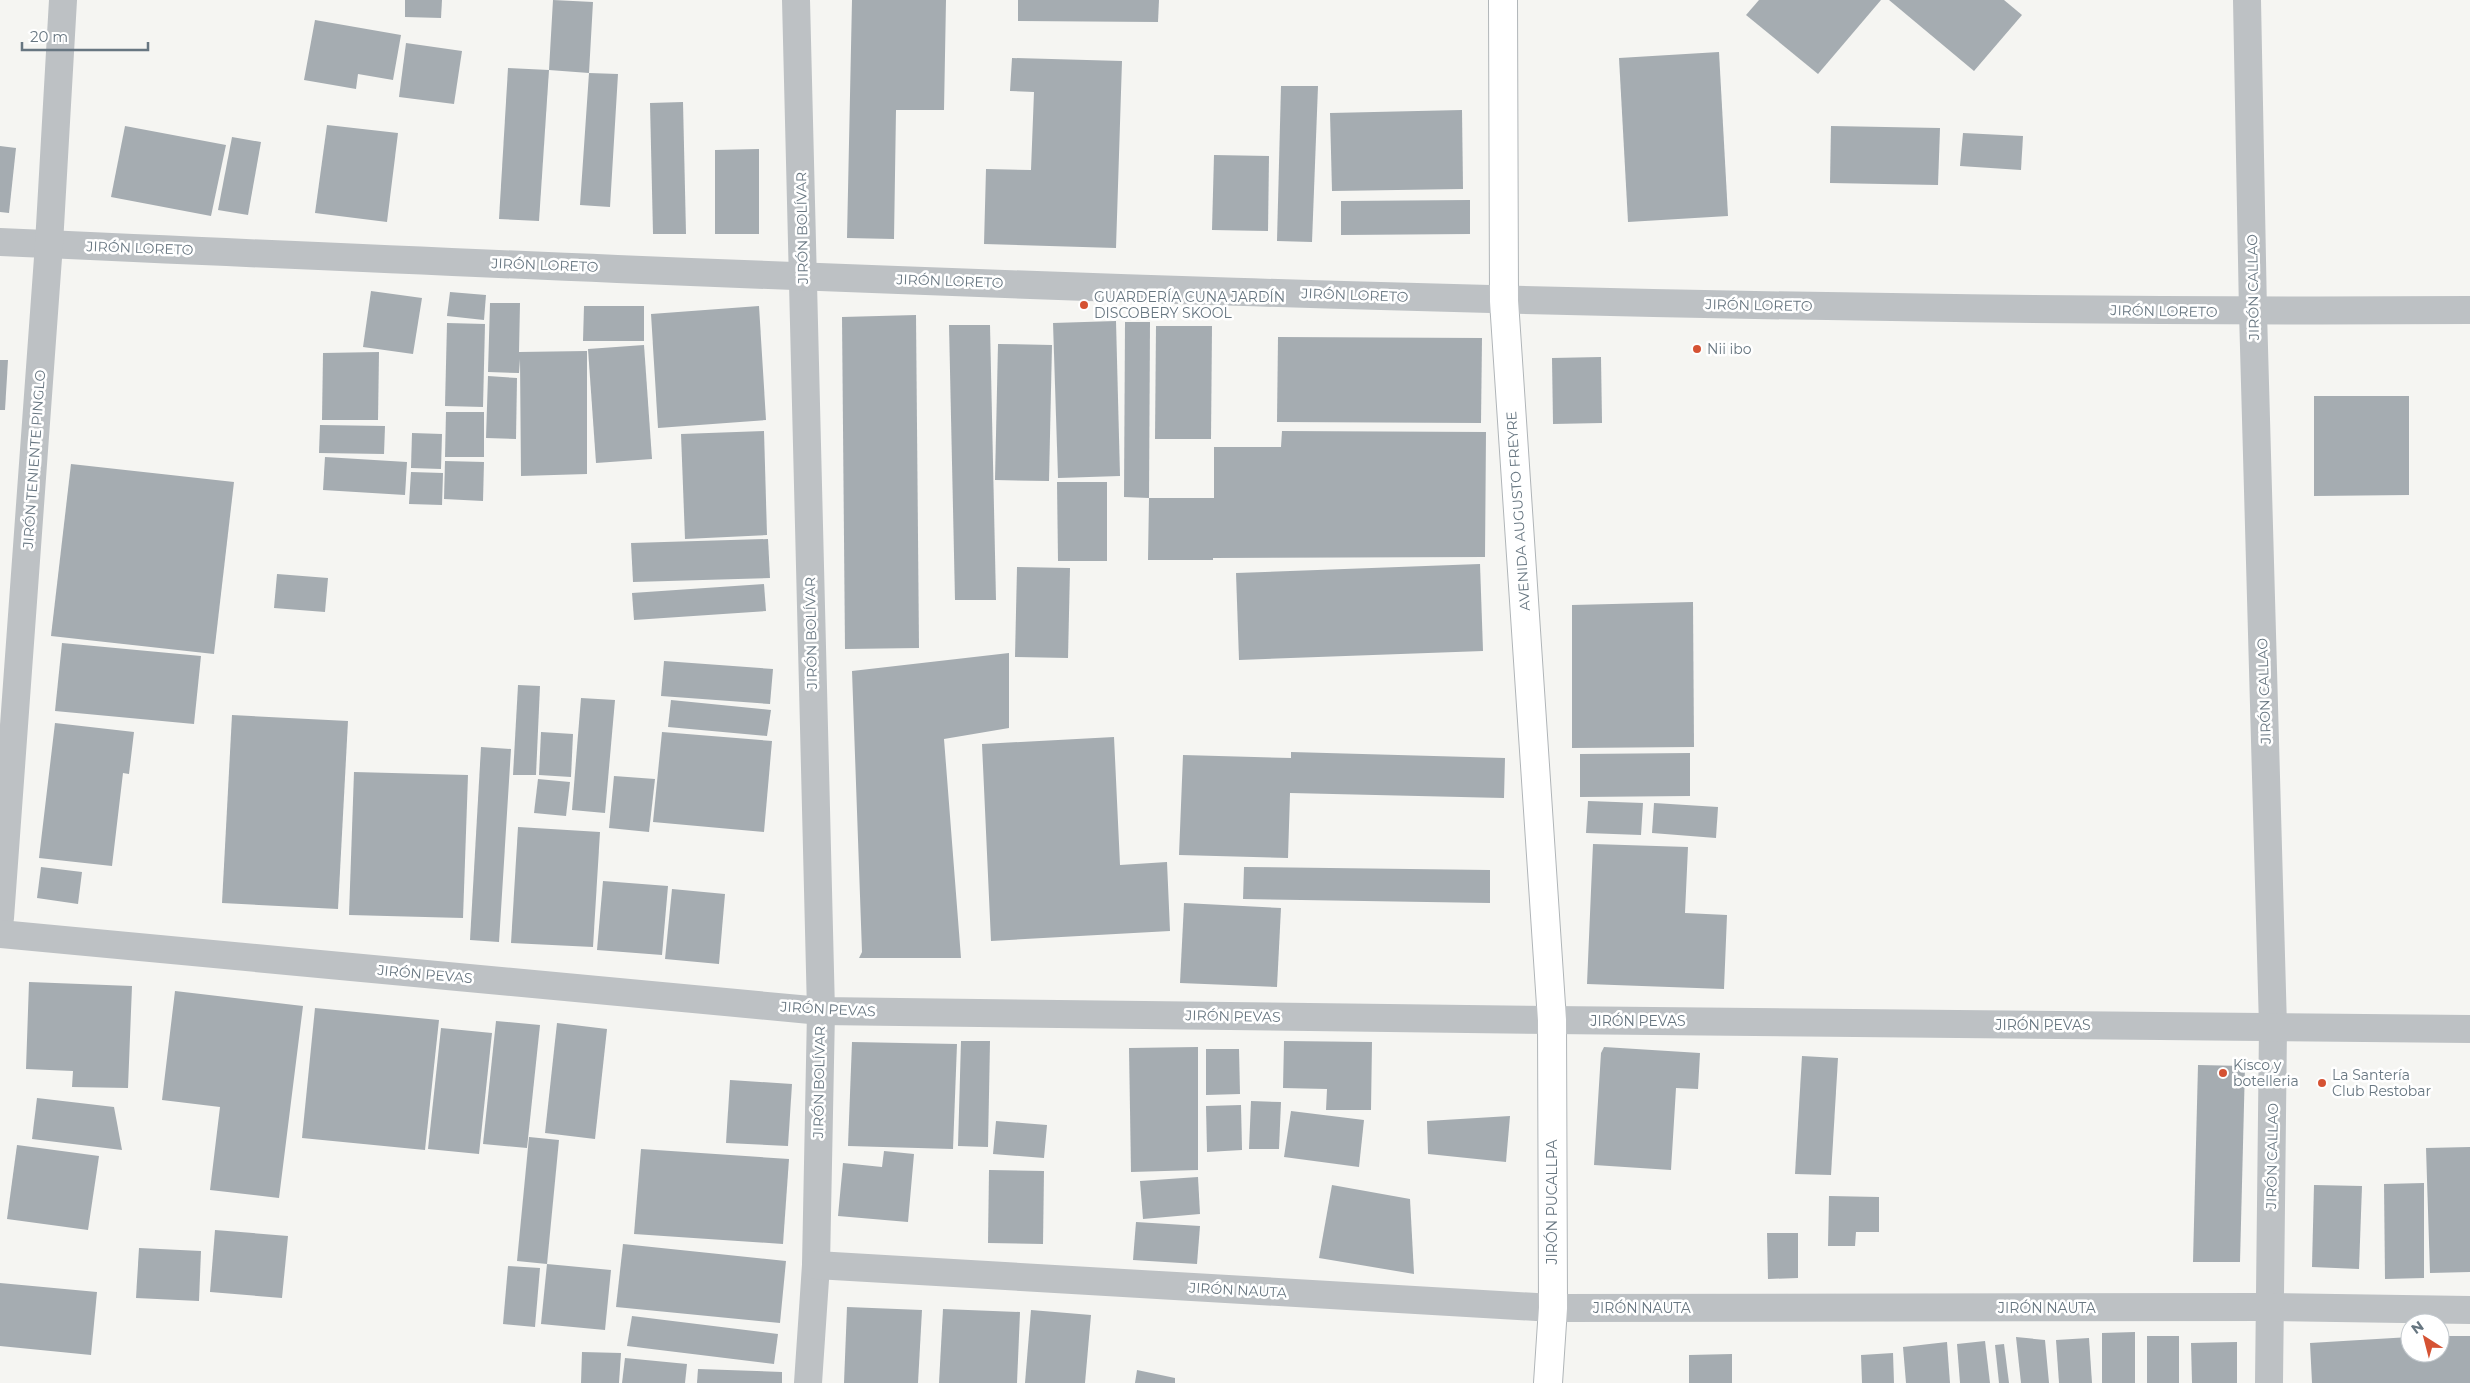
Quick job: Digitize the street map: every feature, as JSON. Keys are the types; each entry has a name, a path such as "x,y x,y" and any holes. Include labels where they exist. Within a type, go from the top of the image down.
{"main road":[{"name":"AVENIDA AUGUSTO FREYRE","path":"1503,0 1504,301 1552,1020"},
{"name":"JIRÓN PUCALLPA","path":"1548,1383 1552,1308 1552,1020"}],"street":[{"name":"JIRÓN TENIENTE PINGLO","path":"0,918 49,244 63,0"},
{"name":"JIRÓN BOLÍVAR","path":"796,0 821,1011 816,1265 808,1383"},
{"name":"JIRÓN CALLAO","path":"2247,0 2253,312 2273,1027 2269,1383"},
{"name":"JIRÓN LORETO","path":"0,242 803,276 1504,301 2253,312 2470,310"},
{"name":"JIRÓN PEVAS","path":"0,934 821,1011 2470,1029"},
{"name":"JIRÓN NAUTA","path":"816,1265 1552,1308 2271,1307 2470,1310"}],"building":[{"path":"405,0 442,0 441,18 405,17"},
{"path":"553,0 593,2 589,73 549,70"},
{"path":"852,0 946,0 944,110 896,110 894,239 847,238"},
{"path":"1018,0 1159,0 1158,22 1018,21"},
{"path":"1759,0 1881,0 1818,74 1746,15"},
{"path":"1889,0 2004,0 2022,15 1974,71"},
{"path":"315,20 401,35 393,80 358,74 356,89 304,80"},
{"path":"406,43 462,51 454,104 399,97"},
{"path":"1719,52 1728,216 1628,222 1619,58"},
{"path":"1012,58 1122,61 1116,248 984,244 986,169 1031,170 1034,92 1010,91"},
{"path":"508,68 549,70 539,221 499,219"},
{"path":"589,73 618,74 610,207 580,205"},
{"path":"1281,86 1318,86 1312,242 1277,241"},
{"path":"683,102 686,234 653,234 650,103"},
{"path":"1462,110 1463,189 1332,191 1330,113"},
{"path":"327,125 398,133 387,222 315,213"},
{"path":"125,126 226,145 211,216 111,197"},
{"path":"1831,126 1940,128 1938,185 1830,183"},
{"path":"1963,133 2023,136 2021,170 1960,166"},
{"path":"232,137 261,142 248,215 218,210"},
{"path":"0,146 16,148 9,213 0,212"},
{"path":"759,149 759,234 715,234 715,150"},
{"path":"1214,155 1269,156 1268,231 1212,230"},
{"path":"1470,200 1470,234 1341,235 1341,201"},
{"path":"371,291 422,298 413,354 363,347"},
{"path":"450,292 486,295 484,320 447,316"},
{"path":"490,303 520,303 519,352 587,351 587,474 521,476 520,359 519,373 488,372"},
{"path":"584,306 644,306 644,341 583,341"},
{"path":"759,306 766,420 658,428 651,314"},
{"path":"916,315 919,648 845,649 842,317"},
{"path":"1116,321 1120,476 1058,478 1053,323"},
{"path":"1125,322 1150,322 1149,498 1124,497"},
{"path":"447,323 485,324 483,407 445,406"},
{"path":"949,325 990,325 996,600 955,600"},
{"path":"1156,326 1212,326 1211,439 1155,439"},
{"path":"1278,337 1482,338 1481,423 1277,422"},
{"path":"998,344 1052,345 1049,481 995,480"},
{"path":"644,345 652,459 596,463 588,349"},
{"path":"379,352 378,420 322,420 323,353"},
{"path":"1601,357 1602,423 1553,424 1552,358"},
{"path":"0,360 8,360 5,410 0,410"},
{"path":"488,376 517,378 516,439 486,438"},
{"path":"2314,396 2409,396 2409,495 2314,496"},
{"path":"446,412 484,412 484,457 445,457"},
{"path":"320,425 385,426 384,454 319,453"},
{"path":"764,431 767,535 685,539 681,434"},
{"path":"1282,431 1486,432 1485,557 1148,560 1149,498 1214,498 1214,447 1281,447"},
{"path":"412,433 442,434 441,469 411,468"},
{"path":"325,457 407,462 405,495 323,490"},
{"path":"445,461 484,462 483,501 444,499"},
{"path":"71,464 234,482 214,654 51,636"},
{"path":"411,472 443,473 442,505 409,504"},
{"path":"1057,482 1107,482 1107,561 1058,561"},
{"path":"768,539 770,578 633,582 631,543"},
{"path":"1480,564 1483,651 1239,660 1236,573"},
{"path":"1017,567 1070,568 1068,658 1015,657"},
{"path":"277,574 328,578 325,612 274,608"},
{"path":"764,584 766,611 634,620 632,593"},
{"path":"1693,602 1694,747 1572,748 1572,605"},
{"path":"62,643 201,656 194,724 55,711"},
{"path":"1009,653 1009,728 944,739 961,958 859,958 862,952 852,671"},
{"path":"664,661 773,669 770,704 661,696"},
{"path":"518,685 540,686 536,775 513,775"},
{"path":"581,698 615,700 605,813 572,810"},
{"path":"671,700 771,710 767,736 668,727"},
{"path":"232,715 348,721 338,909 222,903"},
{"path":"55,723 134,732 129,774 123,773 112,866 39,858"},
{"path":"541,732 573,734 571,777 539,775"},
{"path":"662,732 772,741 764,832 653,822"},
{"path":"1114,737 1120,865 1167,862 1170,931 991,941 982,744"},
{"path":"481,747 511,749 499,942 470,940"},
{"path":"1291,752 1505,758 1504,798 1290,793 1288,858 1179,855 1183,755 1291,758"},
{"path":"1690,753 1690,796 1580,797 1580,754"},
{"path":"354,772 468,775 463,918 349,915"},
{"path":"614,776 655,779 649,832 609,828"},
{"path":"538,779 570,782 566,816 534,813"},
{"path":"1588,801 1643,803 1641,835 1586,833"},
{"path":"1654,803 1718,807 1716,838 1652,833"},
{"path":"518,827 600,832 593,947 511,943"},
{"path":"1593,844 1688,847 1685,913 1727,915 1724,989 1587,984"},
{"path":"41,867 82,872 78,904 37,898"},
{"path":"1244,867 1490,870 1490,903 1243,899"},
{"path":"603,881 668,886 662,955 597,950"},
{"path":"672,889 725,894 719,964 665,959"},
{"path":"1184,903 1281,908 1277,987 1180,983"},
{"path":"29,982 132,986 128,1088 72,1087 73,1071 26,1069"},
{"path":"175,991 303,1006 279,1198 210,1190 220,1107 162,1100"},
{"path":"315,1008 439,1020 425,1150 302,1138"},
{"path":"496,1021 540,1025 527,1148 483,1144"},
{"path":"557,1023 607,1029 595,1139 545,1133"},
{"path":"441,1028 492,1033 479,1154 428,1149"},
{"path":"961,1041 990,1041 988,1147 958,1146"},
{"path":"1284,1041 1372,1042 1371,1110 1326,1110 1327,1089 1283,1088"},
{"path":"852,1042 957,1044 953,1149 848,1146"},
{"path":"1198,1047 1198,1170 1131,1172 1129,1048"},
{"path":"1604,1047 1700,1053 1698,1089 1676,1088 1671,1170 1594,1165 1601,1053"},
{"path":"1206,1049 1239,1049 1240,1094 1206,1095"},
{"path":"1802,1056 1838,1058 1831,1175 1795,1174"},
{"path":"2198,1065 2245,1066 2240,1262 2193,1262"},
{"path":"730,1080 792,1084 788,1146 726,1143"},
{"path":"37,1098 114,1107 122,1150 32,1139"},
{"path":"1251,1101 1281,1102 1279,1149 1249,1149"},
{"path":"1241,1105 1242,1150 1207,1152 1206,1106"},
{"path":"1291,1111 1364,1120 1359,1167 1284,1157"},
{"path":"1510,1116 1506,1162 1428,1154 1427,1121"},
{"path":"996,1121 1047,1125 1044,1158 993,1154"},
{"path":"529,1137 559,1140 547,1264 517,1261"},
{"path":"17,1145 99,1156 88,1230 7,1219"},
{"path":"2470,1147 2470,1272 2430,1273 2426,1148"},
{"path":"641,1149 789,1159 783,1244 634,1234"},
{"path":"884,1151 914,1154 908,1222 838,1216 843,1163 882,1167"},
{"path":"989,1170 1044,1171 1043,1244 988,1243"},
{"path":"1198,1177 1200,1214 1143,1219 1140,1181"},
{"path":"2424,1183 2424,1278 2385,1279 2384,1184"},
{"path":"1332,1185 1410,1199 1414,1274 1319,1258"},
{"path":"2314,1185 2362,1186 2359,1269 2312,1267"},
{"path":"1829,1196 1879,1197 1879,1232 1856,1232 1855,1246 1828,1246"},
{"path":"1136,1222 1200,1226 1197,1264 1133,1260"},
{"path":"215,1230 288,1236 282,1298 210,1292"},
{"path":"1767,1233 1798,1233 1798,1278 1768,1279"},
{"path":"623,1244 786,1261 780,1323 616,1307"},
{"path":"139,1248 201,1251 199,1301 136,1298"},
{"path":"547,1264 611,1270 605,1330 541,1324"},
{"path":"508,1266 540,1268 535,1327 503,1324"},
{"path":"0,1283 97,1292 91,1355 0,1346"},
{"path":"847,1307 922,1310 918,1383 844,1383"},
{"path":"943,1309 1020,1312 1017,1383 939,1383"},
{"path":"1031,1310 1091,1315 1085,1383 1025,1383"},
{"path":"632,1316 778,1334 774,1364 627,1346"},
{"path":"2135,1332 2135,1383 2102,1383 2102,1333"},
{"path":"2147,1336 2179,1336 2179,1383 2147,1383"},
{"path":"2450,1336 2470,1336 2470,1383 2312,1383 2310,1343 2400,1338 2400,1363 2450,1363"},
{"path":"2016,1337 2045,1340 2049,1383 2021,1383"},
{"path":"2089,1338 2092,1383 2059,1383 2056,1340"},
{"path":"1985,1341 1990,1383 1960,1383 1957,1344"},
{"path":"1947,1342 1950,1383 1906,1383 1903,1347"},
{"path":"2237,1342 2237,1383 2192,1383 2191,1343"},
{"path":"2004,1344 2009,1383 1999,1383 1995,1345"},
{"path":"582,1352 621,1353 619,1383 581,1383"},
{"path":"1893,1353 1894,1383 1862,1383 1861,1355"},
{"path":"1732,1354 1732,1383 1689,1383 1689,1355"},
{"path":"625,1358 687,1364 685,1383 622,1383"},
{"path":"698,1369 782,1372 782,1383 697,1383"},
{"path":"1137,1370 1175,1378 1175,1383 1135,1383"}],"place":[{"name":"GUARDERÍA CUNA JARDÍN DISCOBERY SKOOL","path":"1084,305"},
{"name":"Nii ibo","path":"1697,349"},
{"name":"Kisco y botelleria","path":"2223,1073"},
{"name":"La Santería Club Restobar","path":"2322,1083"}]}
